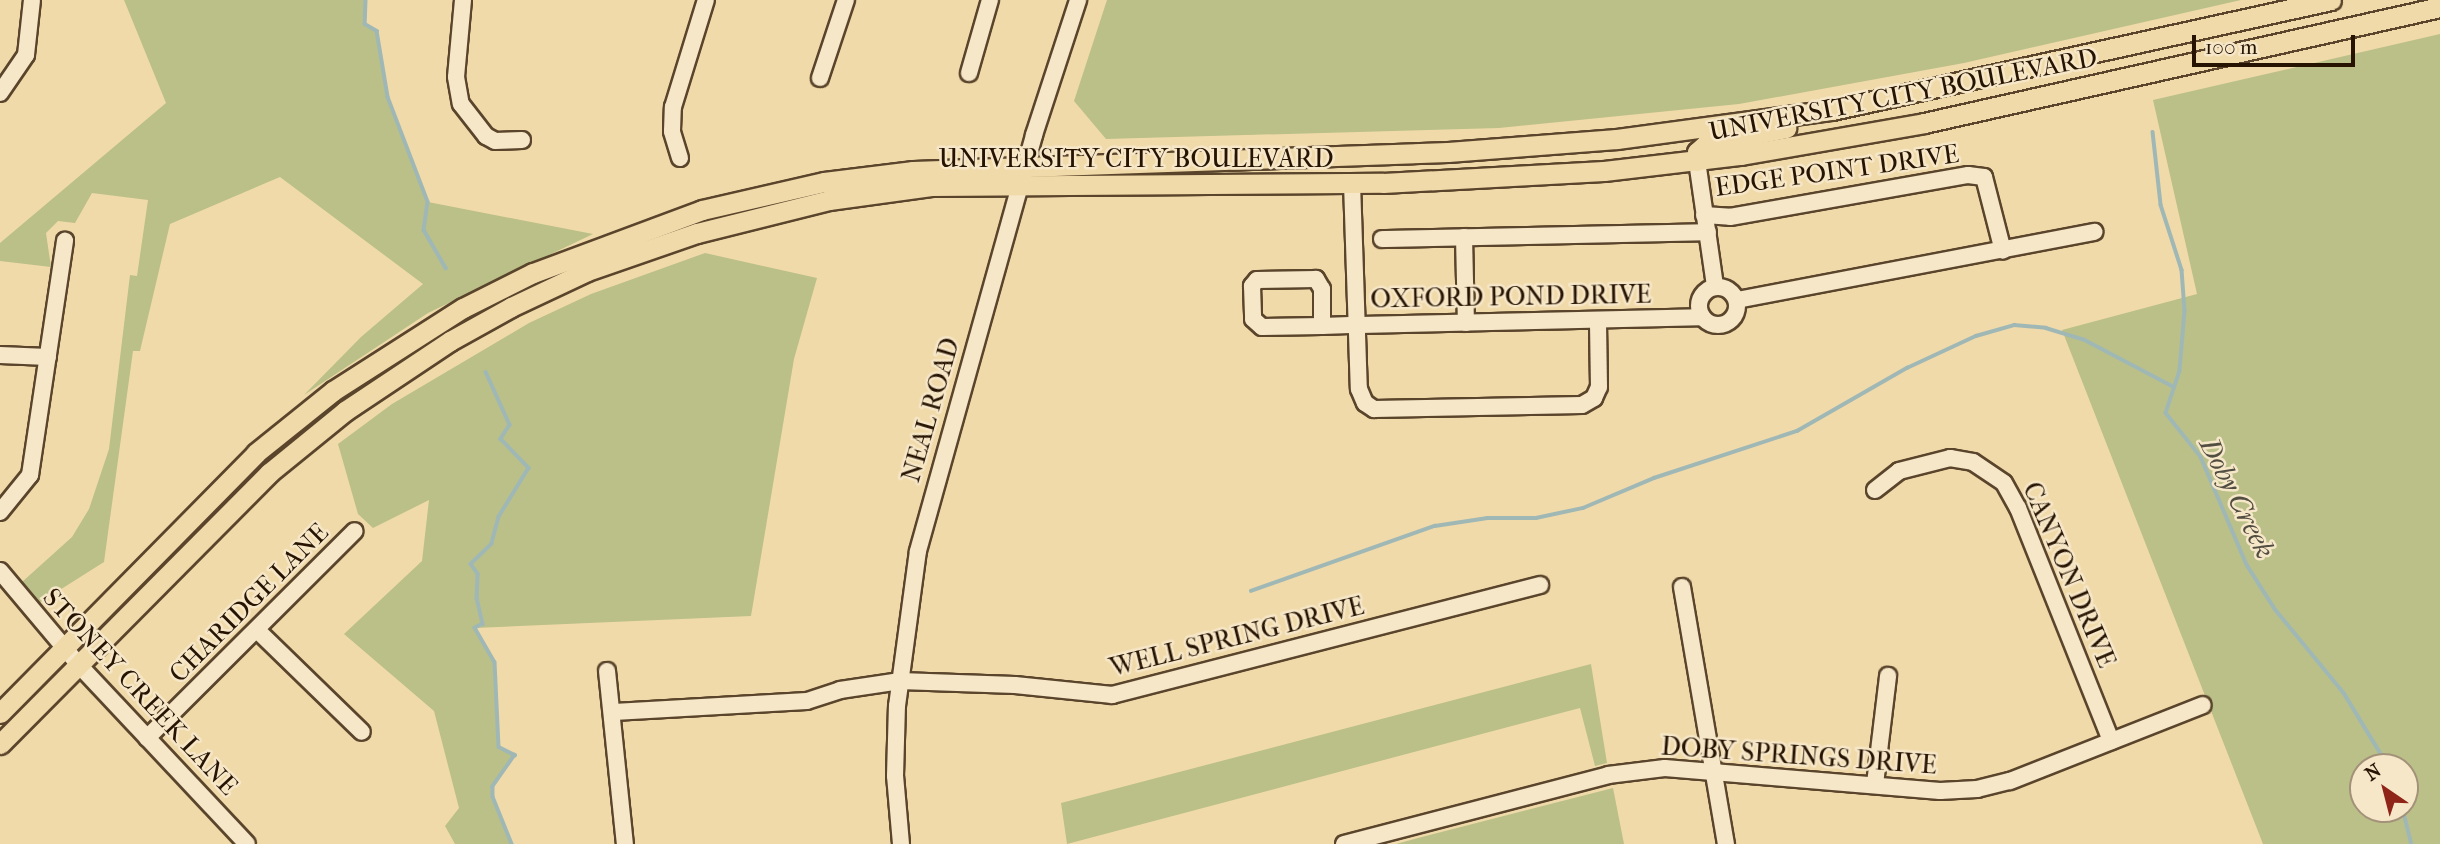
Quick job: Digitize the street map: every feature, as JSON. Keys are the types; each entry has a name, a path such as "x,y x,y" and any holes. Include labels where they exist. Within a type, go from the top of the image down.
{"main road":[{"name":"UNIVERSITY CITY BOULEVARD","path":"0,713 217,492 289,426 384,357 500,289 580,252 759,195 893,173 1026,165 1538,146 1832,110 2331,0"},
{"name":"UNIVERSITY CITY BOULEVARD","path":"0,744 295,450 395,376 511,307 636,252 781,210 931,186 1352,183 1536,176 1697,161 1923,123 2440,7"},
{"path":"1697,161 1697,152 1706,144 1817,121 1832,110"}],"street":[{"path":"0,93 26,55 32,0"},
{"path":"463,0 456,77 461,104 486,136 495,141 522,140"},
{"path":"680,158 672,131 673,107 706,0"},
{"path":"820,78 846,0"},
{"path":"969,73 990,0"},
{"name":"NEAL ROAD","path":"901,844 895,776 900,681 918,551 1026,165 1078,0"},
{"path":"1697,161 1715,286"},
{"name":"EDGE POINT DRIVE","path":"1704,215 1730,217 1968,176 1984,177 2003,251"},
{"path":"1352,183 1359,389 1365,403 1381,410 1582,405 1594,398 1599,387 1598,320"},
{"name":"EDGE POINT DRIVE","path":"1382,239 1708,232"},
{"path":"1702,317 1701,295 1715,286 1730,290 1737,300 2095,232"},
{"path":"1464,237 1466,323"},
{"path":"0,512 30,475 65,241"},
{"name":"OXFORD POND DRIVE","path":"1322,326 1322,289 1316,279 1257,280 1252,286 1257,325 1322,326 1702,317 1716,326 1728,323 1737,313 1737,300"},
{"path":"0,355 48,357"},
{"name":"CANYON DRIVE","path":"1875,490 1899,471 1950,458 1972,462 2004,483 2018,508 2111,741"},
{"name":"CHARIDGE LANE","path":"147,738 355,531"},
{"name":"STONEY CREEK LANE","path":"0,571 79,665 247,844"},
{"name":"WELL SPRING DRIVE","path":"614,712 807,701 840,690 900,681 1015,685 1112,695 1540,585"},
{"path":"1682,587 1726,844"},
{"path":"257,630 362,732"},
{"path":"607,671 614,712 625,844"},
{"path":"1875,785 1888,676"},
{"name":"DOBY SPRINGS DRIVE","path":"1344,844 1608,775 1665,768 1713,769 1875,785 1977,789 2010,781 2203,705"}],"green space":[{"path":"124,0 366,0 365,24 377,31 388,97 428,202 593,234 428,313 304,395 361,337 423,284 280,177 170,224 140,351 133,351 104,562 36,605 22,582 72,537 89,509 109,449 130,275 137,276 148,200 92,193 75,223 58,221 46,233 51,267 0,261 0,243 166,103"},
{"path":"1107,0 2241,0 1964,63 1739,104 1499,128 1106,139 1074,101"},
{"path":"2440,34 2440,844 2263,844 2062,330 2197,294 2153,100"},
{"path":"705,253 817,278 794,359 751,616 475,628 495,662 499,746 515,755 493,786 493,797 512,844 455,844 445,826 459,808 434,711 344,634 422,561 429,500 373,528 358,514 338,444 392,404 529,323 591,294"},
{"path":"1591,664 1607,763 1595,766 1580,708 1067,844 1061,803"},
{"path":"1613,788 1624,844 1396,844 1418,838"}],"waterway":[{"path":"366,0 365,24 377,31 388,97 428,202 424,230 446,268"},
{"name":"Doby Creek","path":"2153,132 2161,205 2182,270 2185,311 2180,371 2166,413 2201,457 2247,565 2275,609 2344,693 2380,753"},
{"path":"1251,591 1435,526 1487,518 1536,518 1583,508 1654,478 1797,431 1907,368 1976,336 2014,325 2046,328 2083,339 2174,387"},
{"path":"486,372 510,425 501,439 529,468 499,517 492,544 471,564 478,574 477,598 483,624 475,628 495,662 499,747 515,755 493,787 493,797 512,844"},
{"name":"Doby Creek","path":"2407,823 2412,844"}]}
